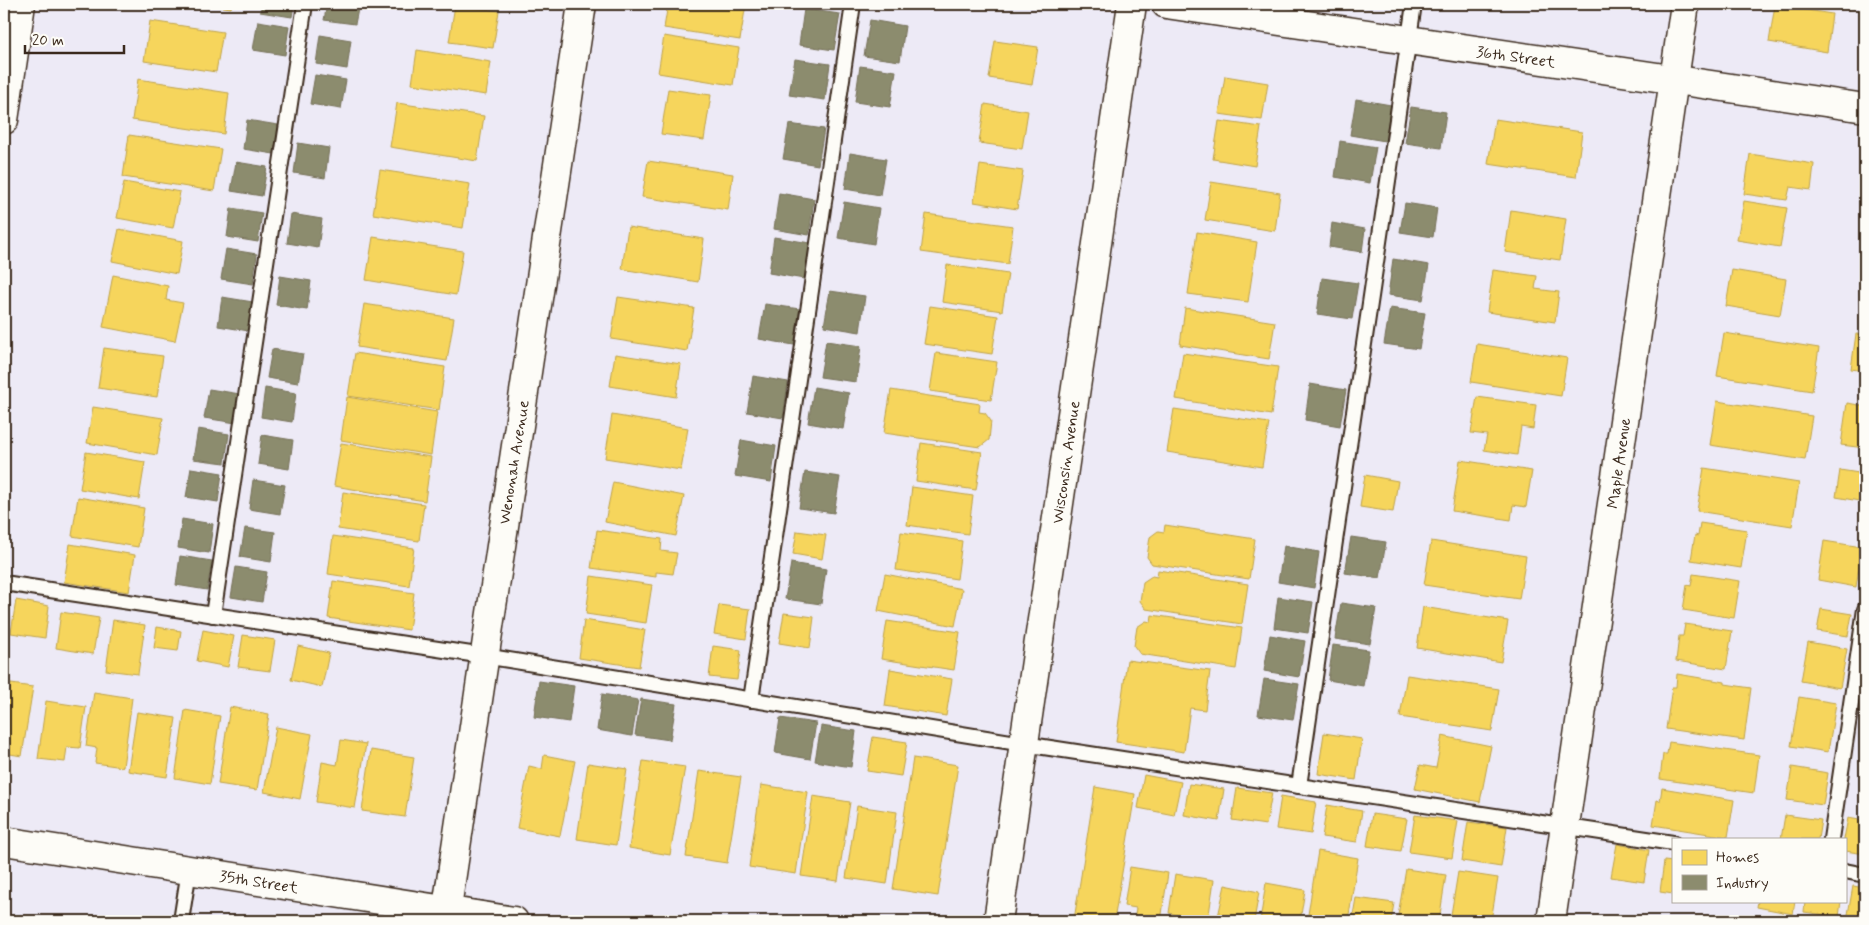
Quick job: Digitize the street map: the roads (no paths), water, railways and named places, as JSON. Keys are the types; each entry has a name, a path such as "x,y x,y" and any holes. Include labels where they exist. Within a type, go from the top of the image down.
{"street":[{"path":"4,120 21,4"},
{"name":"Wenonah Avenue","path":"445,916 582,4"},
{"name":"Wisconsin Avenue","path":"998,921 1132,4"},
{"name":"36th Street","path":"1166,4 1865,108"},
{"name":"Maple Avenue","path":"1551,921 1685,4"},
{"name":"35th Street","path":"4,841 189,870 445,916 514,921"}],"lane":[{"path":"213,615 305,4"},
{"path":"751,700 853,4"},
{"path":"1299,786 1414,4"},
{"path":"4,583 484,656 1024,744 1672,843"},
{"path":"1831,838 1865,609"},
{"path":"181,921 189,870"},
{"path":"1846,871 1865,875"}]}
